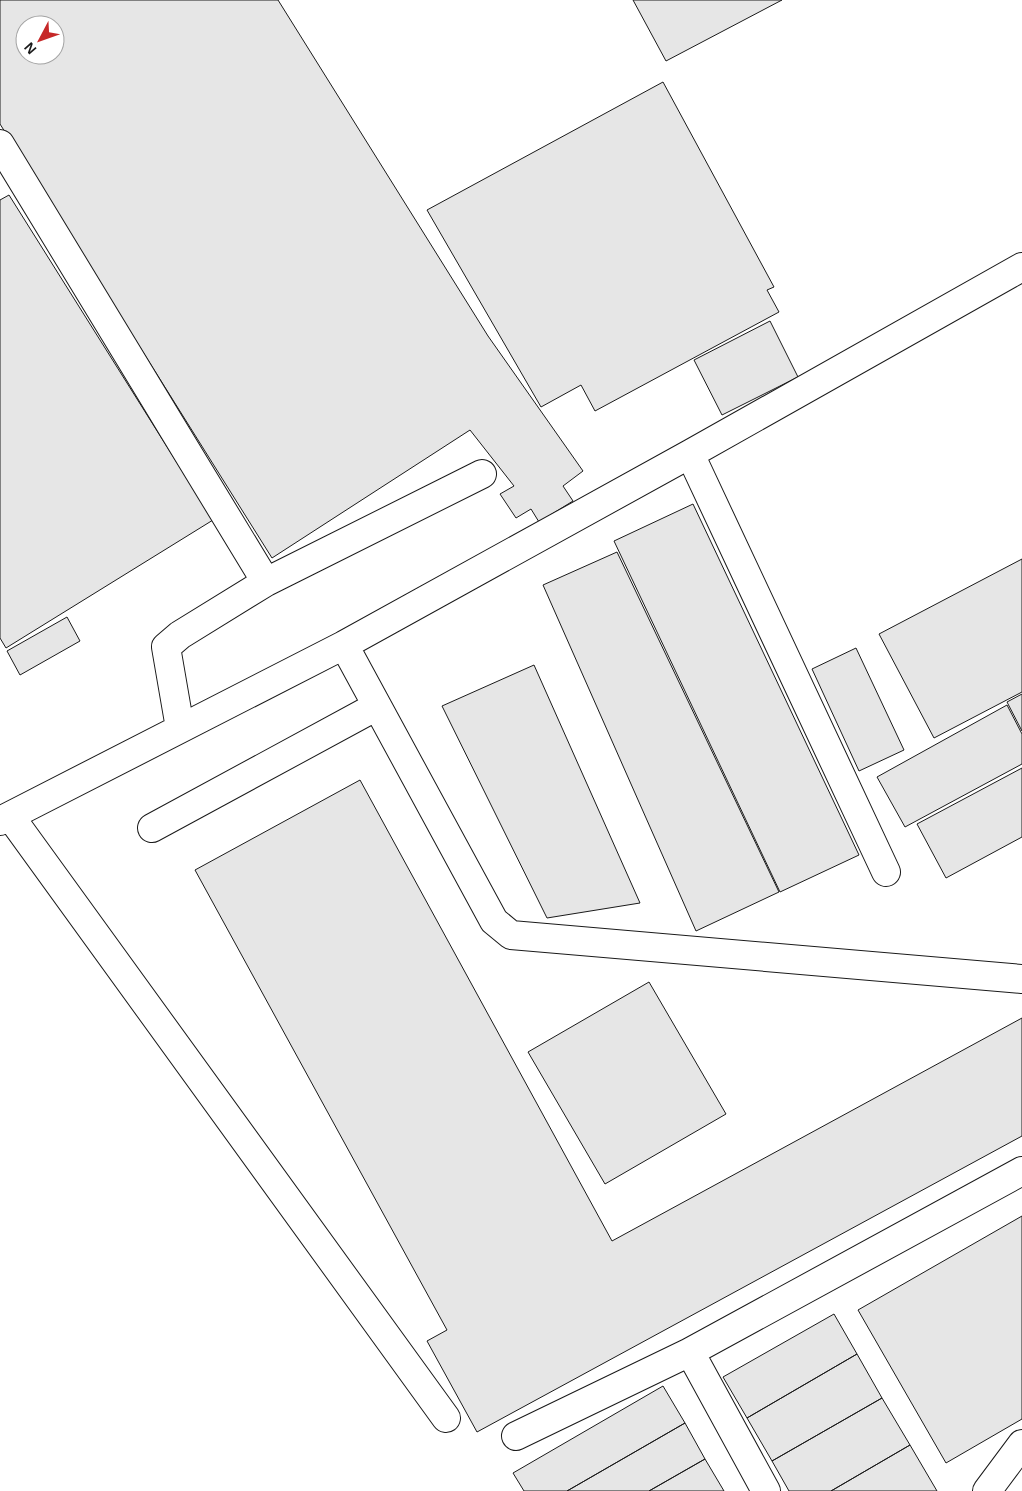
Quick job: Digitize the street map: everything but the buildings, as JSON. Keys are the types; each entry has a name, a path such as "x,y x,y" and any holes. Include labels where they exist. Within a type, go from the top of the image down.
{"street":[{"path":"0,144 266,582"},
{"path":"446,1418 5,818 344,644 1021,272"},
{"path":"690,454 886,872"},
{"path":"180,728 166,648 180,635 266,582 482,474"},
{"path":"344,644 494,921 511,935 1022,979"},
{"path":"152,828 377,706"},
{"path":"516,1436 690,1352 1022,1171"},
{"path":"690,1352 766,1491"},
{"path":"986,1491 1022,1444"}]}
